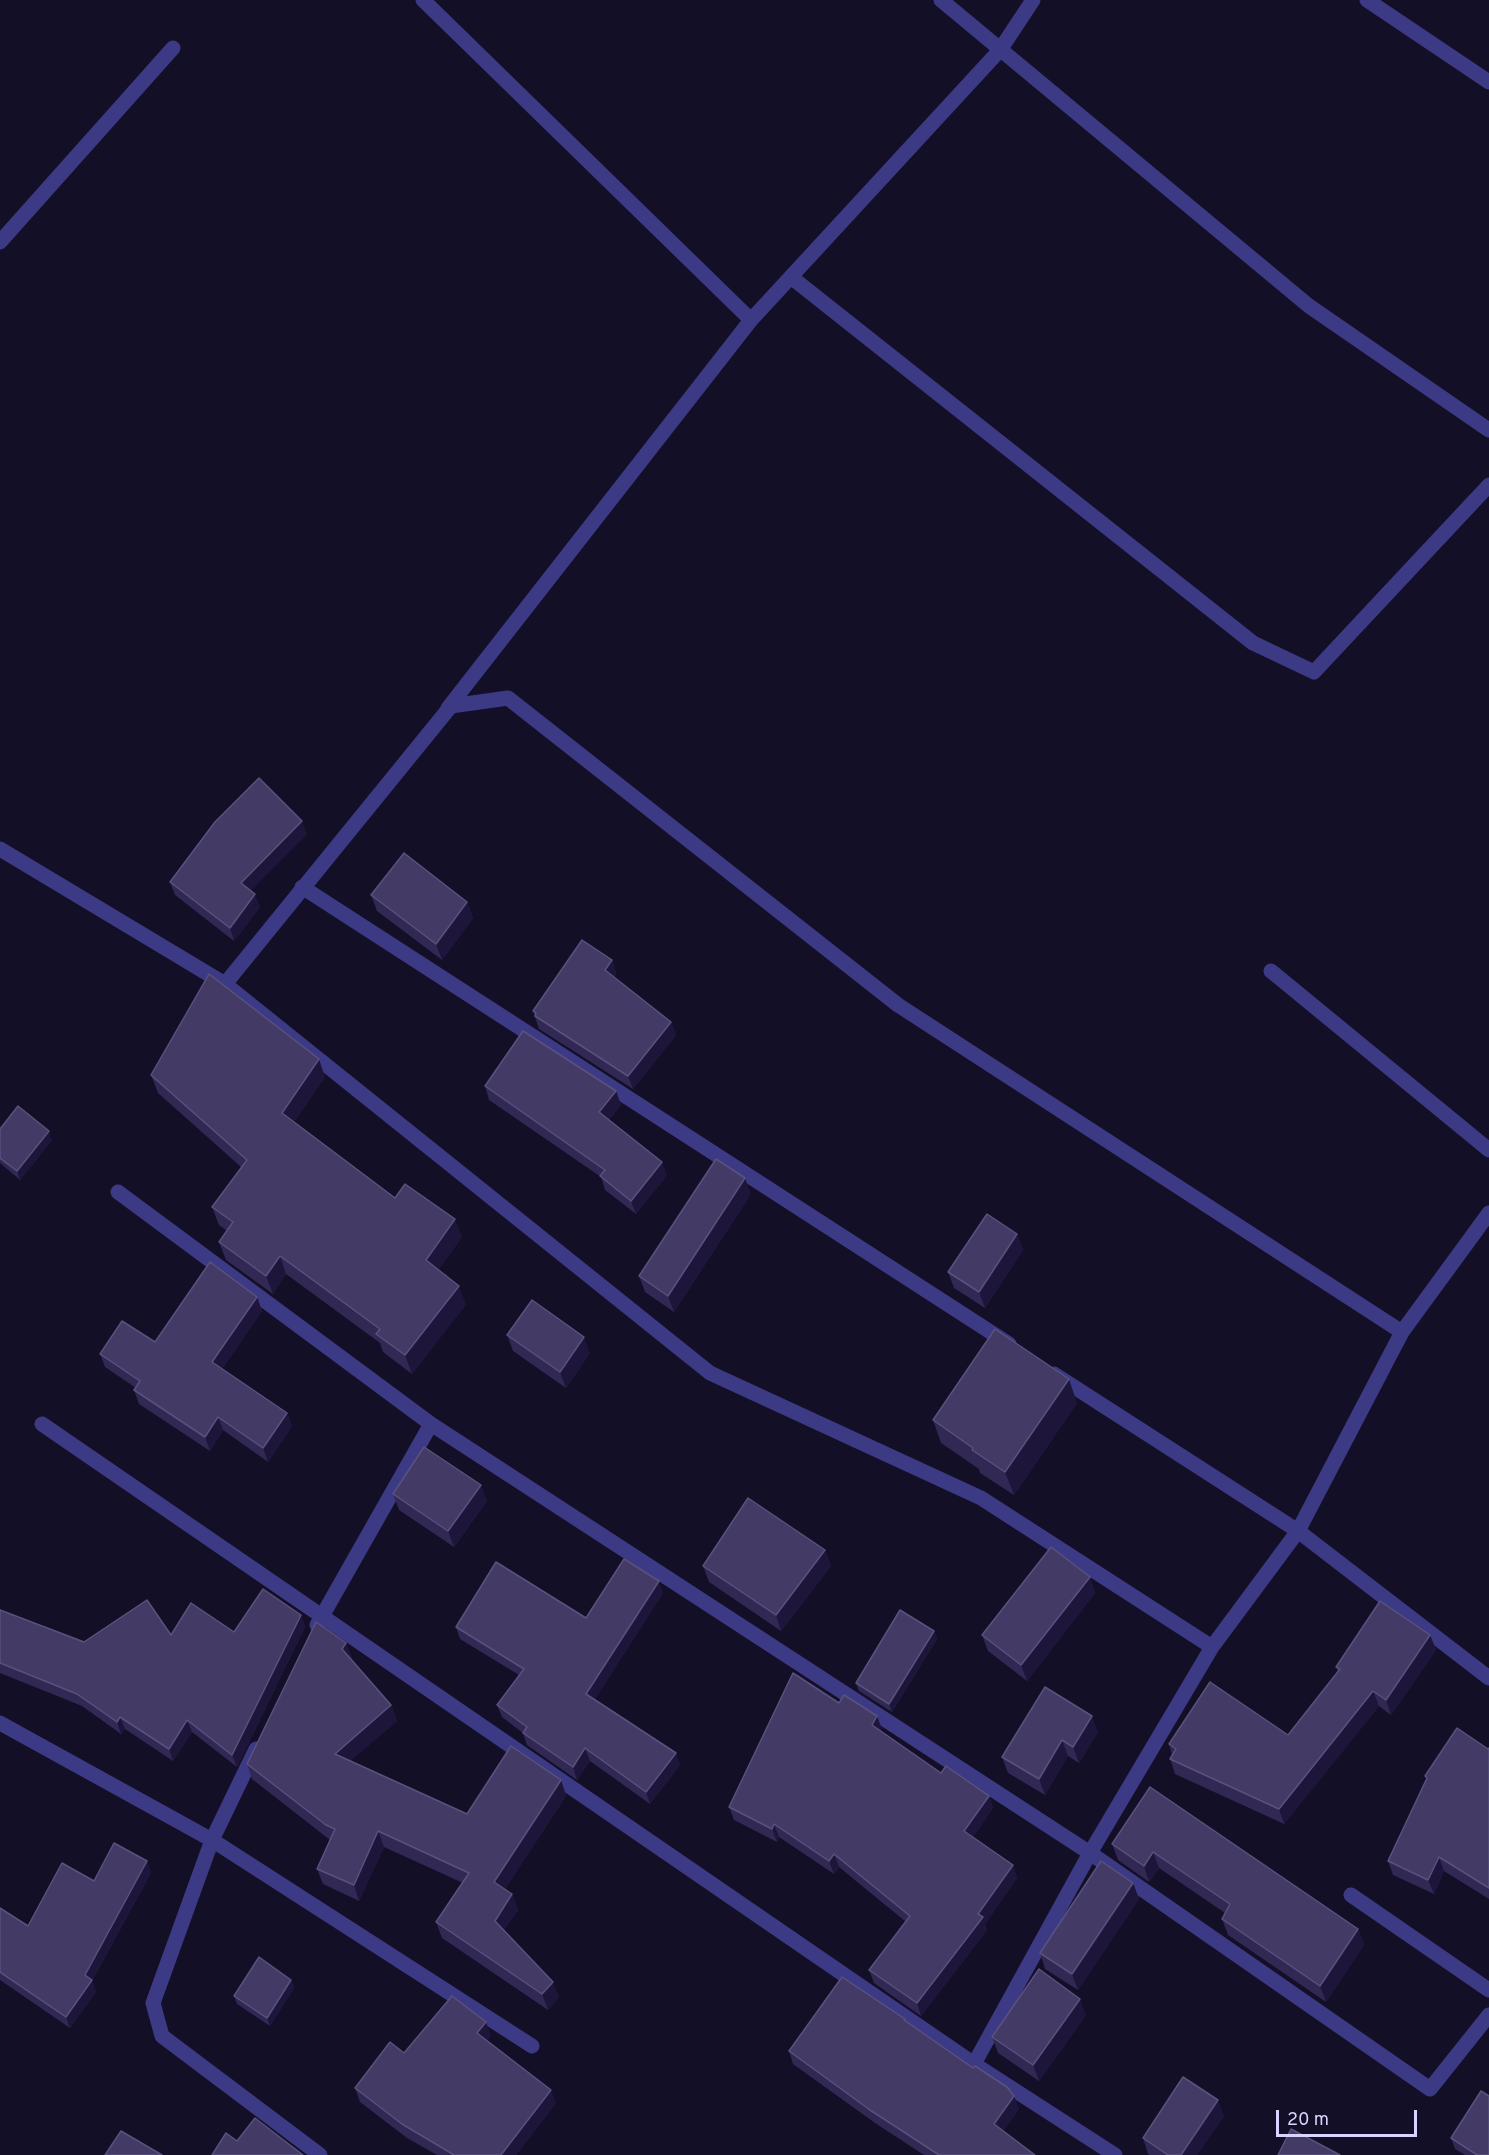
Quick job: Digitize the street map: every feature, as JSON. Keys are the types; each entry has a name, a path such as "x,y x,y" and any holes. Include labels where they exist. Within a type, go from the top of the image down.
{"street":[{"path":"423,0 751,321"},
{"path":"941,0 1309,306 1489,430"},
{"path":"225,984 438,721 751,321 1000,50 1034,0"},
{"path":"1367,0 1489,82"},
{"path":"0,242 173,48"},
{"path":"791,277 1253,644 1314,672 1489,485"},
{"path":"438,721 451,706 508,698 898,1005 1402,1332"},
{"path":"0,849 225,984 710,1372 981,1498 1212,1647"},
{"path":"303,888 1026,1356"},
{"path":"1270,971 1489,1150"},
{"path":"118,1191 431,1424 1090,1853 1430,2089 1489,2015"},
{"path":"974,2064 1090,1853 1212,1647 1298,1531 1402,1332 1489,1213"},
{"path":"1046,1369 1298,1531 1489,1678"},
{"path":"42,1424 974,2064 1115,2155"},
{"path":"311,1638 321,1616 431,1424"},
{"path":"0,1723 212,1840 532,2046"},
{"path":"264,1733 212,1840 153,2003 162,2036 320,2155"},
{"path":"1351,1895 1489,1990"}],"building":[{"path":"259,778 302,821 241,883 255,894 230,928 170,882 215,822"},
{"path":"404,853 467,902 436,944 371,895"},
{"path":"582,940 612,960 605,970 671,1022 628,1076 535,1016 536,1013 533,1011"},
{"path":"209,974 319,1059 282,1113 395,1198 405,1184 455,1219 426,1260 459,1286 405,1355 376,1334 380,1329 280,1256 266,1276 219,1242 233,1222 212,1207 247,1160 151,1075"},
{"path":"523,1031 616,1091 599,1112 662,1162 631,1201 600,1176 605,1170 485,1086"},
{"path":"18,1106 49,1131 17,1171 0,1158 0,1129"},
{"path":"716,1159 745,1178 668,1296 639,1276"},
{"path":"987,1214 1017,1234 979,1292 948,1272"},
{"path":"210,1262 257,1297 212,1362 287,1413 263,1448 218,1417 205,1437 134,1390 140,1381 100,1354 122,1321 155,1342"},
{"path":"532,1300 584,1337 560,1372 507,1335"},
{"path":"995,1329 1069,1379 1005,1472 933,1420"},
{"path":"424,1447 481,1485 448,1531 393,1494"},
{"path":"748,1498 825,1550 776,1615 703,1566"},
{"path":"1051,1547 1090,1577 1021,1665 982,1635"},
{"path":"624,1559 659,1581 586,1694 676,1753 646,1792 585,1748 573,1767 523,1733 527,1727 497,1705 524,1669 456,1627 496,1562 586,1618"},
{"path":"263,1589 301,1615 232,1755 187,1720 169,1749 120,1717 117,1722 77,1694 0,1663 0,1610 84,1642 147,1600 171,1635 191,1603 234,1632"},
{"path":"1380,1601 1430,1635 1386,1700 1373,1691 1279,1809 1170,1759 1176,1749 1169,1744 1210,1682 1288,1735 1340,1669 1336,1667"},
{"path":"900,1610 934,1631 889,1704 856,1683"},
{"path":"316,1622 346,1643 342,1649 391,1705 335,1754 467,1814 511,1746 561,1780 494,1882 512,1894 495,1921 553,1982 542,1994 436,1922 469,1873 378,1831 354,1885 317,1869 335,1829 326,1825 247,1764"},
{"path":"793,1673 839,1703 844,1695 877,1716 872,1725 941,1773 946,1766 989,1796 964,1831 1013,1865 978,1914 983,1917 917,2003 869,1970 910,1916 834,1854 829,1861 774,1824 772,1829 729,1807"},
{"path":"1045,1687 1092,1716 1073,1747 1062,1740 1039,1779 1002,1757"},
{"path":"1457,1728 1489,1748 1489,1888 1439,1857 1428,1880 1388,1861 1427,1778 1425,1776"},
{"path":"1150,1787 1358,1929 1320,1986 1222,1919 1230,1904 1153,1852 1144,1866 1112,1844"},
{"path":"114,1843 147,1861 85,1975 92,1980 66,2017 0,1972 0,1908 28,1926 62,1863 94,1881"},
{"path":"1101,1861 1133,1883 1072,1974 1040,1953"},
{"path":"259,1957 291,1980 267,2018 234,1996"},
{"path":"1039,1969 1080,1999 1033,2065 992,2037"},
{"path":"842,1977 973,2068 975,2066 1007,2087 1014,2096 994,2124 1035,2155 939,2155 870,2110 789,2051"},
{"path":"452,1996 486,2022 477,2033 551,2090 501,2155 454,2155 402,2124 355,2088 390,2042 404,2053"},
{"path":"1183,2077 1218,2100 1181,2155 1168,2155 1143,2138"},
{"path":"1481,2091 1489,2096 1489,2155 1477,2155 1451,2138"},
{"path":"255,2118 303,2155 212,2155 226,2133 237,2141"},
{"path":"1291,2129 1340,2155 1278,2155"},
{"path":"121,2131 162,2155 105,2155"}]}
